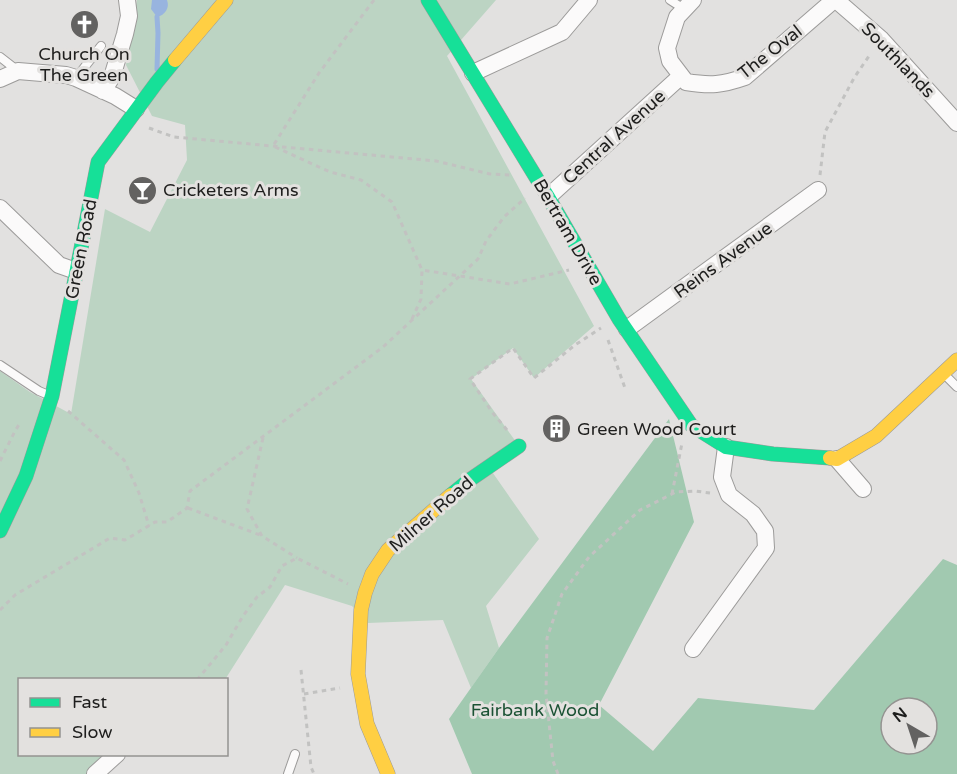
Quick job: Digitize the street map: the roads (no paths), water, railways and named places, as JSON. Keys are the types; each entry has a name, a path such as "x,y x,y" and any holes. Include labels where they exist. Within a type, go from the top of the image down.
{"street":[{"path":"103,91 112,77 129,16 127,0"},
{"name":"Green Road","path":"0,531 26,476 52,396 98,162 157,82 226,0"},
{"name":"Bertram Drive","path":"428,0 623,324 691,425 726,447"},
{"path":"473,73 562,32 589,0"},
{"name":"Southlands","path":"835,0 881,39 957,123"},
{"name":"The Oval","path":"681,76 686,82 709,86 729,83 745,76 835,0"},
{"path":"681,76 670,61 667,48 682,3"},
{"path":"0,79 18,71 66,75 115,96 132,115"},
{"name":"Central Avenue","path":"541,186 681,76"},
{"name":"Reins Avenue","path":"623,324 818,190"},
{"path":"0,208 59,265 76,271"},
{"path":"693,649 765,548 765,531 753,514 729,495 722,477 726,447 773,454 837,459 876,436 957,360"},
{"name":"Milner Road","path":"388,774 367,724 358,674 360,621 365,593 372,574 388,550 468,481 519,446"},
{"path":"837,459 864,489"},
{"path":"95,774 115,756"}],"lane":[{"path":"76,78 101,46"},
{"path":"0,57 18,71"},
{"path":"0,365 39,391 52,396"},
{"path":"944,373 957,387"},
{"path":"288,774 295,754"}],"water":[{"path":"152,0 167,0 166,11 162,15 157,17 151,9"}],"waterway":[{"path":"157,17 157,69"}],"place":[{"name":"Church On The Green","path":"84,25"},
{"name":"Cricketers Arms","path":"142,190"},
{"name":"Green Wood Court","path":"556,429"}],"park label":[{"name":"Fairbank Wood","path":"535,710"}]}
